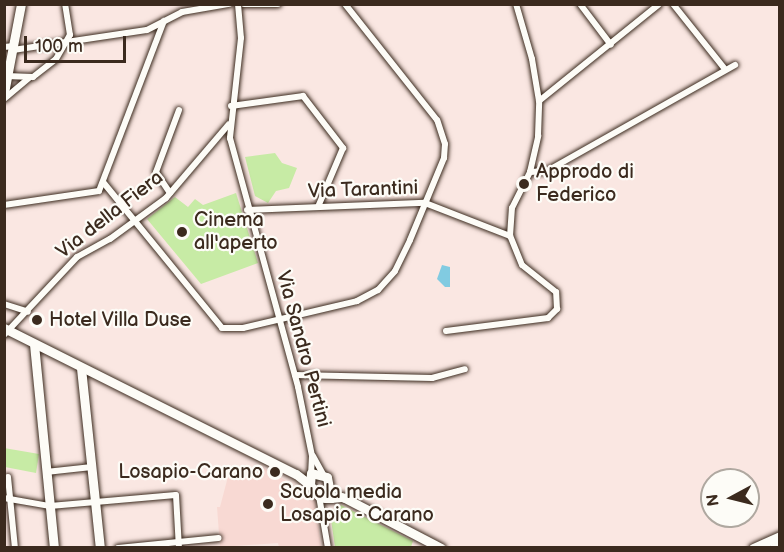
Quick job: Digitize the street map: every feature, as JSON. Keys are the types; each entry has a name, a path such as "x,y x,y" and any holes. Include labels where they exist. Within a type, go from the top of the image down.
{"main road":[{"path":"4,93 10,48 21,4"},
{"path":"4,319 6,331 296,474 310,478 323,474 331,483 336,498"},
{"path":"34,344 54,548"},
{"path":"81,368 100,548"},
{"path":"310,478 319,496 336,498 441,548"},
{"path":"753,548 780,536"}],"street":[{"path":"4,99 48,67 68,42 65,4"},
{"path":"10,48 147,30 182,12 229,4"},
{"name":"Via Sandro Pertini","path":"237,4 241,38 229,124 247,210 295,375 312,456"},
{"path":"244,5 278,4"},
{"path":"103,182 214,323 232,330 357,301 378,290 395,271 444,158 442,132 345,4"},
{"path":"446,331 548,318 556,312 556,292 522,265 510,236 512,208 530,172 536,152 539,101 529,45 516,4"},
{"path":"580,4 611,45"},
{"path":"539,101 659,4"},
{"path":"674,4 724,68"},
{"path":"4,205 94,193 103,182 164,21"},
{"path":"530,172 547,171 656,111 724,68 735,65"},
{"path":"6,76 30,78"},
{"path":"231,106 303,96 343,148 318,207"},
{"path":"170,192 156,172 180,110"},
{"name":"Via della Fiera","path":"6,331 28,312 77,257 135,221 170,192 229,124"},
{"name":"Via Tarantini","path":"247,210 318,207 329,210 425,203 510,236"},
{"path":"4,304 28,312"},
{"path":"295,375 432,378 465,369"},
{"path":"312,456 323,474"},
{"path":"310,478 312,456"},
{"path":"46,472 92,467"},
{"path":"8,477 7,498 15,548"},
{"path":"7,498 50,506 176,495 178,545"},
{"path":"319,496 324,512 328,548"},
{"path":"324,512 336,498"},
{"path":"4,525 13,526"},
{"path":"120,547 178,545 219,538"},
{"path":"772,548 780,544"}],"shaded area":[{"name":"Scuola media Losapio - Carano","path":"261,466 315,498 321,547 279,547 278,543 220,547 217,507 220,507 230,469"}],"green space":[{"path":"275,153 282,163 297,168 289,188 276,191 268,203 255,196 245,157"},
{"path":"236,193 258,263 201,284 147,219 175,197 188,207 195,199 203,205"},
{"path":"4,448 39,454 36,473 5,467"},
{"path":"341,505 413,541 411,547 335,547 330,513"}],"water":[{"path":"442,265 450,267 450,287 445,287 437,279"}],"place":[{"name":"Approdo di Federico","path":"524,184"},
{"name":"Cinema all'aperto","path":"182,232"},
{"name":"Hotel Villa Duse","path":"37,320"},
{"name":"Losapio-Carano","path":"275,472"},
{"name":"Scuola media Losapio - Carano","path":"268,504"}]}
